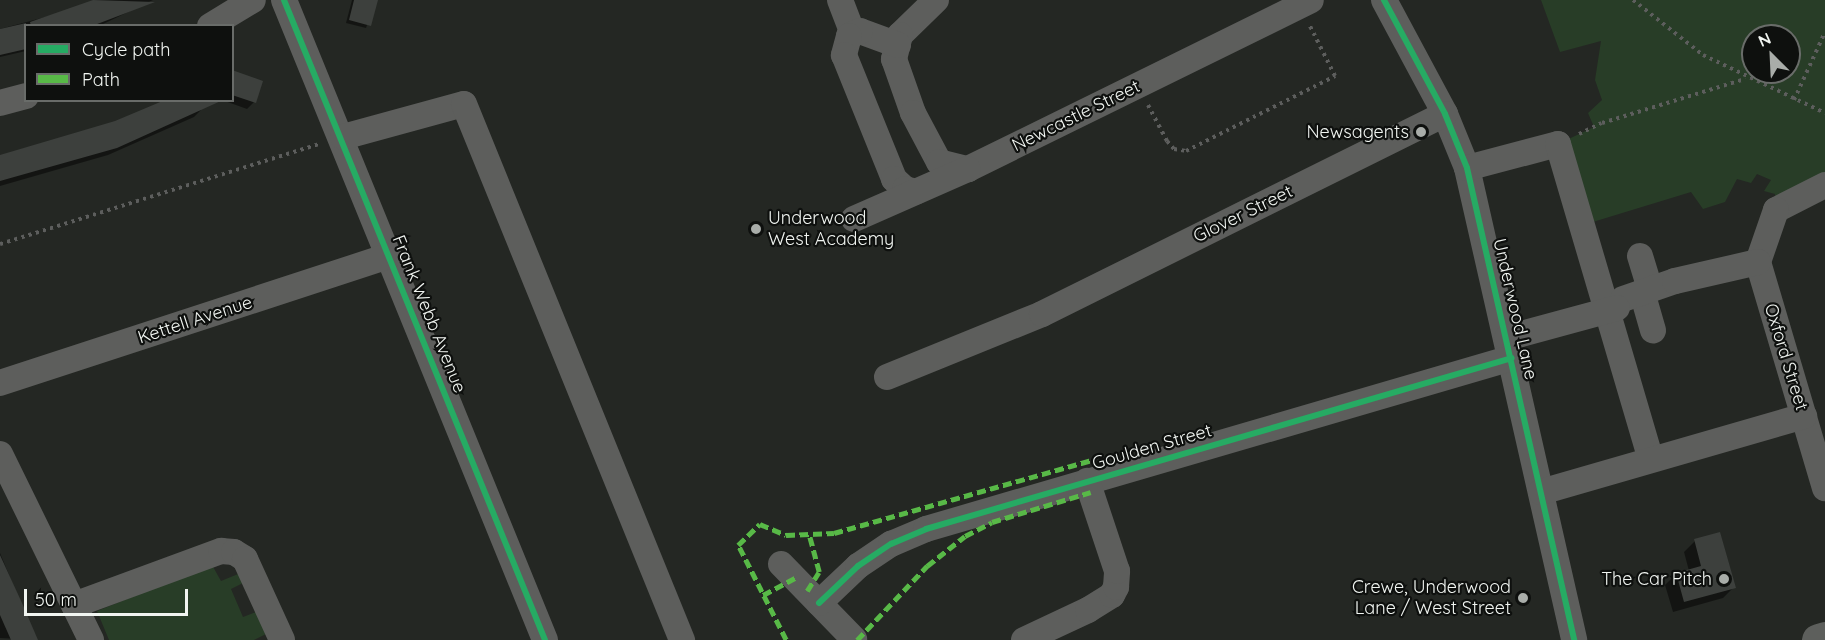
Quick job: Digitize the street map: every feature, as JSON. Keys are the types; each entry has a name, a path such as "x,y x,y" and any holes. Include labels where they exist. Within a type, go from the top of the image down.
{"main road":[{"path":"1818,640 1825,638"}],"street":[{"path":"213,24 254,0"},
{"name":"Frank Webb Avenue","path":"284,0 343,136 389,256 545,640"},
{"path":"840,0 853,34"},
{"path":"936,0 900,35 896,52 913,113 939,162 968,169"},
{"name":"Underwood Lane","path":"1384,0 1445,114 1467,168 1510,348 1574,640"},
{"name":"Newcastle Street","path":"854,219 968,169 1305,3"},
{"path":"896,52 860,31 853,34 844,45 844,55 894,179 905,189 916,192"},
{"path":"0,103 24,97"},
{"path":"343,136 464,104 682,640"},
{"name":"Glover Street","path":"886,377 1042,314 1445,114"},
{"path":"1467,168 1558,144 1628,299 1653,330"},
{"path":"1628,299 1675,281 1758,262 1776,210 1824,185"},
{"name":"Kettell Avenue","path":"0,383 389,256"},
{"path":"1640,256 1628,299 1651,459"},
{"name":"Oxford Street","path":"1758,262 1825,488"},
{"name":"Goulden Street","path":"819,603 858,566 891,544 926,529 1087,481 1510,348 1628,299"},
{"path":"1541,492 1804,416"},
{"path":"0,454 91,640"},
{"path":"1024,640 1088,610 1116,587 1117,571 1087,481"},
{"path":"74,604 221,550 234,552 245,559 282,640"},
{"path":"781,564 854,639"}],"path":[{"path":"1633,0 1703,55 1741,76"},
{"path":"1138,86 1174,149 1186,151 1335,76 1305,3"},
{"path":"1794,100 1825,32"},
{"path":"1558,144 1602,123 1741,81"},
{"path":"1757,84 1825,113"},
{"path":"0,244 343,136"}],"green space":[{"path":"1541,0 1825,0 1825,185 1776,210 1775,194 1764,191 1771,180 1757,174 1751,183 1737,179 1725,202 1703,209 1691,192 1583,225 1558,144 1594,127 1588,113 1602,100 1595,80 1601,41 1560,52"},
{"path":"212,565 221,581 243,572 247,581 231,589 243,617 261,610 270,632 254,640 109,640 97,611"}],"building":[{"path":"93,0 155,2 97,24 30,24 30,22"},
{"path":"354,0 378,0 371,26 349,20"},
{"path":"26,23 24,24 24,49 0,55 0,29"},
{"path":"234,71 263,81 256,103 234,96"},
{"path":"160,102 219,102 117,148 0,181 0,155 115,121"},
{"path":"1720,532 1736,588 1684,602 1676,573 1701,566 1694,539"},
{"path":"0,555 38,640 11,640 0,615"}],"marked path":[{"path":"786,640 738,545 760,524 786,535 834,533 1092,460"},
{"path":"857,640 927,566 965,536 992,522 1091,492"},
{"path":"807,591 819,572 809,534"},
{"path":"763,595 795,578"}],"cycle path":[{"path":"284,0 545,640"},
{"path":"1384,0 1445,114 1467,168 1574,640"},
{"path":"819,603 858,566 891,544 926,529 1512,358"}],"place":[{"name":"Newsagents","path":"1421,132"},
{"name":"Underwood West Academy","path":"756,229"},
{"name":"The Car Pitch","path":"1724,579"},
{"name":"Crewe, Underwood Lane / West Street","path":"1523,598"}]}
